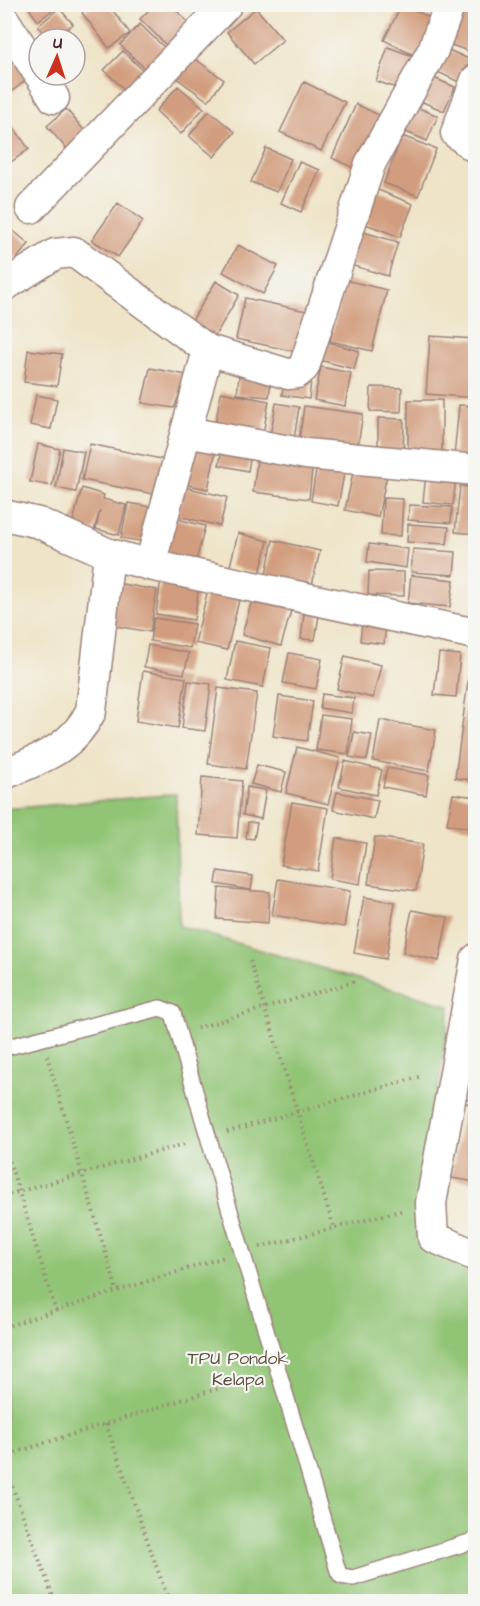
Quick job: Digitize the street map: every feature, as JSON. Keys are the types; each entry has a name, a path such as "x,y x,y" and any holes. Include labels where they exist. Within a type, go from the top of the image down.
{"street":[{"path":"31,208 227,4"},
{"path":"4,286 55,254 74,252 208,350 288,374 297,374 304,367 370,164 433,50 450,4"},
{"path":"4,20 27,56"},
{"path":"476,80 456,133 476,148"},
{"path":"150,566 208,350"},
{"path":"186,432 306,454 476,470"},
{"path":"4,515 39,523 109,554 150,566 476,634"},
{"path":"4,774 64,746 81,731 91,711 109,554"},
{"path":"476,959 431,1203 433,1237 476,1256"}],"lane":[{"path":"4,1048 160,1008 173,1013 240,1252 279,1369 341,1576 352,1578 476,1540"}],"path":[{"path":"250,961 334,1228"},
{"path":"179,1034 356,981"},
{"path":"42,1038 117,1291"},
{"path":"4,1144 56,1311"},
{"path":"4,1327 240,1252 431,1203"},
{"path":"4,1456 279,1369"},
{"path":"106,1424 169,1602"},
{"path":"4,1464 55,1602"}],"green space":[{"name":"TPU Pondok Kelapa","path":"176,794 179,926 450,1006 419,1224 475,1246 475,1601 5,1602 5,809"}],"building":[{"path":"26,4 61,4 38,21"},
{"path":"93,4 108,4 130,33 109,48 82,13"},
{"path":"155,4 170,4 197,31 175,54 140,19"},
{"path":"402,4 439,22 408,92 376,81 388,47 421,59 384,40"},
{"path":"59,8 73,24 69,27 38,26"},
{"path":"256,8 283,40 254,64 227,32"},
{"path":"455,8 476,15 476,54 443,42"},
{"path":"140,24 173,56 153,76 120,45"},
{"path":"440,46 471,60 461,83 429,68"},
{"path":"9,48 27,71 27,79 10,93 4,85 4,52"},
{"path":"123,51 151,78 132,97 104,70"},
{"path":"194,58 224,80 208,101 178,79"},
{"path":"429,76 455,87 444,111 418,100"},
{"path":"304,82 345,102 321,151 280,132"},
{"path":"178,86 204,108 181,134 156,111"},
{"path":"356,104 381,116 358,170 332,158"},
{"path":"414,106 438,116 427,141 404,131"},
{"path":"66,109 89,136 70,153 47,126"},
{"path":"209,111 235,132 214,157 189,136"},
{"path":"10,122 29,149 4,167 4,126"},
{"path":"402,136 436,149 418,196 384,183"},
{"path":"266,148 291,159 277,192 251,182"},
{"path":"299,162 320,170 301,212 281,203"},
{"path":"368,186 413,204 400,237 355,220"},
{"path":"118,203 143,221 118,257 92,240"},
{"path":"4,223 29,244 9,267 4,262"},
{"path":"353,229 398,242 388,276 344,263"},
{"path":"238,245 278,266 263,294 223,272"},
{"path":"345,280 387,290 372,351 330,341"},
{"path":"216,281 239,295 215,336 191,322"},
{"path":"245,298 311,312 302,353 236,339"},
{"path":"430,336 476,339 476,398 426,394"},
{"path":"324,341 359,351 354,369 319,360"},
{"path":"28,350 62,354 57,386 24,382"},
{"path":"240,367 272,370 269,397 237,394"},
{"path":"321,367 351,373 345,406 314,400"},
{"path":"150,368 187,375 174,408 142,403"},
{"path":"285,375 311,380 309,399 282,395"},
{"path":"371,387 402,388 401,412 370,411"},
{"path":"221,392 269,401 262,440 214,431"},
{"path":"36,395 57,399 51,429 30,425"},
{"path":"408,400 442,400 442,461 408,461"},
{"path":"276,403 299,407 293,446 269,442"},
{"path":"459,405 476,406 476,458 454,456"},
{"path":"304,406 363,414 357,451 299,442"},
{"path":"378,418 404,419 403,459 378,458"},
{"path":"196,436 218,440 208,489 187,485"},
{"path":"224,442 252,448 248,471 219,465"},
{"path":"38,444 60,449 52,486 30,482"},
{"path":"90,444 166,460 159,495 82,480"},
{"path":"63,448 84,452 76,492 56,488"},
{"path":"258,453 313,460 309,499 253,492"},
{"path":"317,464 345,469 338,506 311,501"},
{"path":"354,468 387,475 378,517 345,510"},
{"path":"426,474 456,477 453,505 423,502"},
{"path":"460,486 476,488 476,534 455,532"},
{"path":"184,487 227,497 220,526 178,516"},
{"path":"82,488 104,495 103,499 126,505 119,535 96,529 100,510 94,531 72,525"},
{"path":"383,498 403,499 401,536 381,535"},
{"path":"128,503 152,507 145,542 121,538"},
{"path":"409,505 452,507 451,523 408,520"},
{"path":"173,518 205,526 196,562 165,554"},
{"path":"408,524 449,527 447,544 407,542"},
{"path":"238,533 268,541 260,574 230,566"},
{"path":"273,540 320,551 311,589 265,579"},
{"path":"369,544 408,549 406,568 367,562"},
{"path":"413,549 456,552 454,575 411,572"},
{"path":"369,571 404,572 404,596 368,595"},
{"path":"411,575 454,580 450,607 408,603"},
{"path":"161,579 199,584 194,620 156,614"},
{"path":"110,582 157,590 150,632 103,624"},
{"path":"208,589 240,596 227,650 195,643"},
{"path":"254,593 293,604 281,646 242,635"},
{"path":"305,606 320,609 315,640 301,639"},
{"path":"154,618 194,624 190,648 150,641"},
{"path":"362,623 386,626 384,644 360,641"},
{"path":"235,641 271,648 263,687 227,680"},
{"path":"148,645 189,653 184,674 144,667"},
{"path":"289,653 322,659 316,689 283,683"},
{"path":"439,653 460,655 456,697 434,695"},
{"path":"345,656 381,665 373,698 337,689"},
{"path":"470,666 476,667 476,781 455,778"},
{"path":"143,671 186,678 178,728 136,721"},
{"path":"188,681 211,684 205,731 182,728"},
{"path":"218,688 257,693 246,769 208,764"},
{"path":"322,694 354,698 352,713 320,708"},
{"path":"279,696 313,701 307,741 273,736"},
{"path":"321,715 352,719 348,754 316,750"},
{"path":"380,720 436,730 429,771 373,761"},
{"path":"354,732 372,735 367,760 349,757"},
{"path":"297,747 340,758 328,804 286,793"},
{"path":"345,761 382,770 376,795 339,787"},
{"path":"257,765 286,772 281,792 251,784"},
{"path":"387,768 429,775 426,795 383,787"},
{"path":"202,777 242,781 237,838 198,835"},
{"path":"247,787 266,790 261,819 243,815"},
{"path":"337,792 378,800 374,819 333,810"},
{"path":"453,794 476,797 476,829 447,824"},
{"path":"292,802 328,808 318,871 281,865"},
{"path":"248,822 257,823 254,839 246,838"},
{"path":"375,837 423,844 416,891 368,884"},
{"path":"336,838 366,843 360,884 330,879"},
{"path":"218,871 253,876 251,890 216,884"},
{"path":"278,879 350,891 344,927 272,915"},
{"path":"219,888 270,892 268,923 217,919"},
{"path":"364,897 395,902 386,959 354,953"},
{"path":"412,910 448,917 439,961 403,953"},
{"path":"469,1063 476,1064 476,1100 463,1098"},
{"path":"465,1103 476,1105 476,1182 451,1178"}]}
